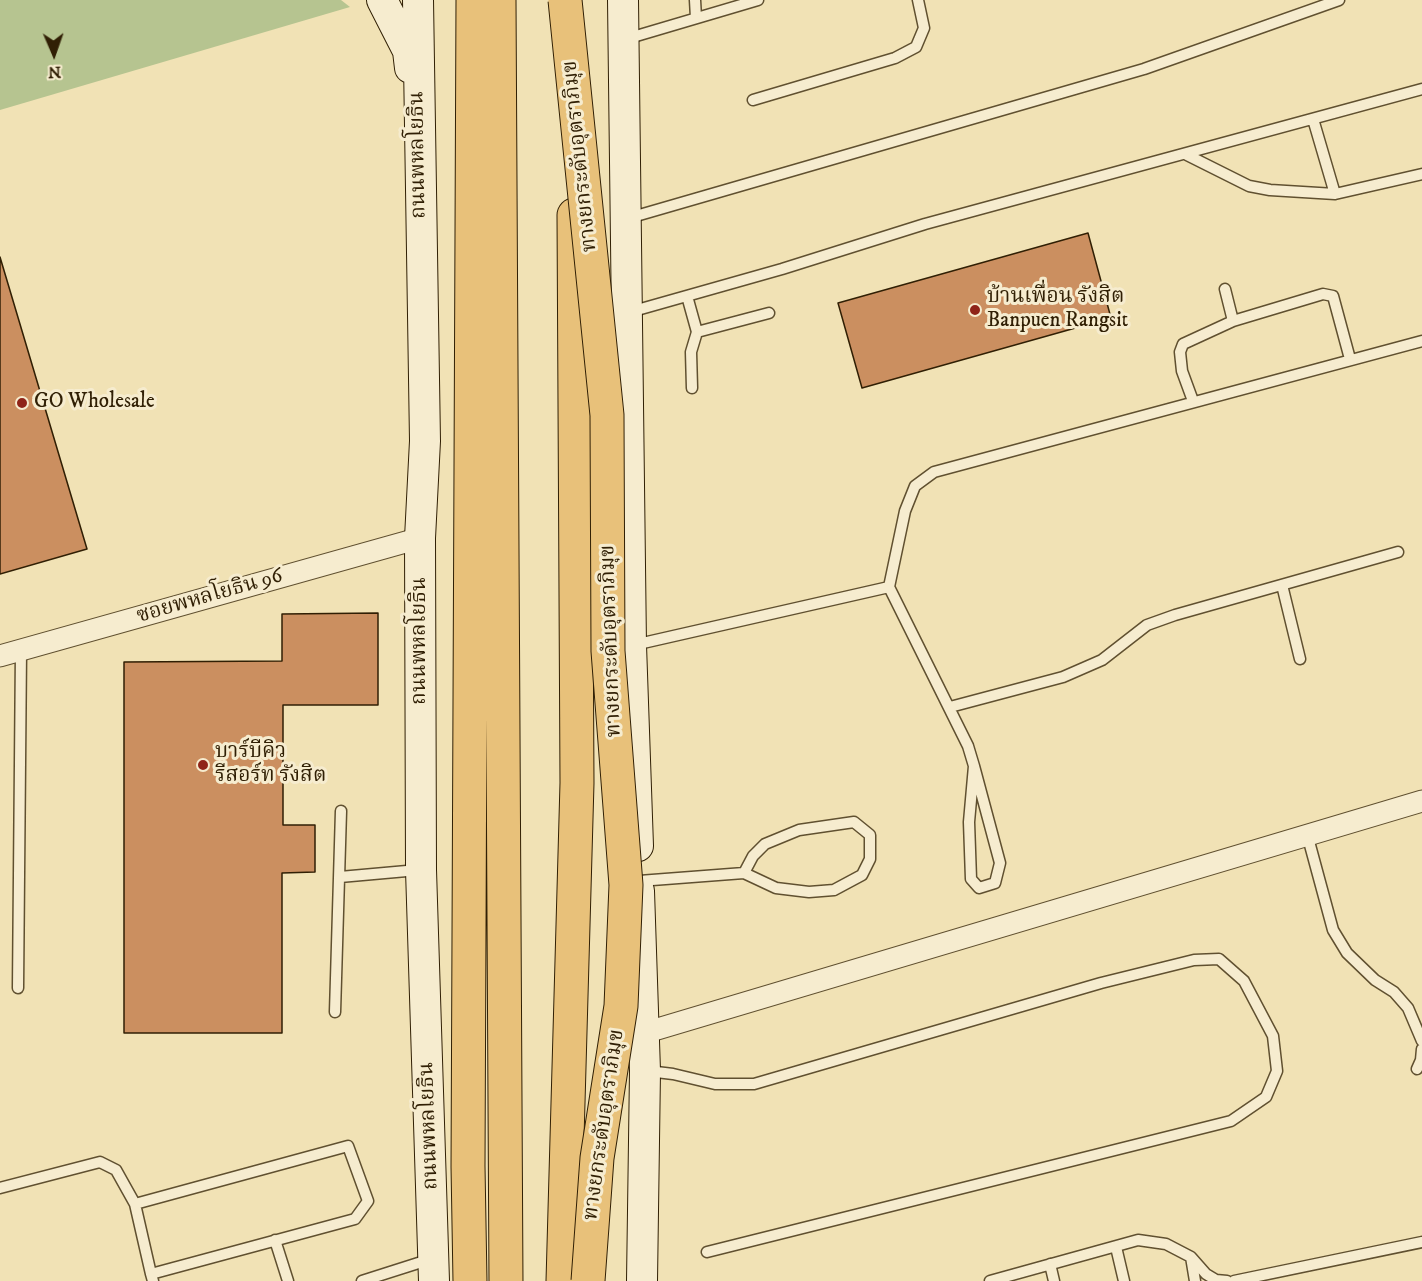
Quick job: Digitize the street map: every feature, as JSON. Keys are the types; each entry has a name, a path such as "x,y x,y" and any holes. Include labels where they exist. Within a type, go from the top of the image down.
{"highway":[{"name":"ถนนพหลโยธิน","path":"470,1281 468,1142 473,0"},
{"path":"500,0 506,1281"},
{"name":"ทางยกระดับอุตราภิมุข","path":"565,0 607,415 608,651 626,885 621,1006 597,1158 588,1281"},
{"path":"563,1281 577,783 573,0"}],"main road":[{"path":"382,0 408,51 420,202"},
{"name":"ถนนพหลโยธิน","path":"418,0 424,441 420,538 421,870 434,1270"},
{"path":"623,0 631,645 645,1071 642,1281"}],"street":[{"name":"ซอยพหลโยธิน 96","path":"0,656 420,538"},
{"path":"644,1034 1422,801"}],"lane":[{"path":"695,0 696,18"},
{"path":"624,39 758,0"},
{"path":"753,100 894,58 916,47 924,28 918,0"},
{"path":"626,219 1144,69 1339,0"},
{"path":"627,313 925,224 1187,155 1422,89"},
{"path":"1313,118 1335,194"},
{"path":"1187,155 1250,186 1270,190 1335,194 1422,174"},
{"path":"1225,289 1233,321"},
{"path":"1193,401 1182,372 1180,352 1183,344 1233,321 1323,294 1333,296 1350,359"},
{"path":"687,296 697,332 691,352 692,388"},
{"path":"697,332 769,313"},
{"path":"974,766 969,822 970,879 979,888 995,883 1000,863 969,746 889,587 905,512 915,486 934,472 1422,341"},
{"path":"950,707 1063,677 1102,660 1148,626 1175,615 1398,552"},
{"path":"1282,585 1300,659"},
{"path":"631,645 889,587"},
{"path":"18,988 21,650"},
{"path":"335,1012 341,811"},
{"path":"639,881 744,873 776,888 809,892 834,890 862,875 870,859 870,835 854,822 799,830 765,844 753,856 744,873"},
{"path":"1307,834 1333,930 1347,953 1375,980 1394,992 1408,1008 1422,1041"},
{"path":"340,878 421,870"},
{"path":"645,1071 673,1074 715,1084 754,1084 1101,983 1194,960 1219,959 1244,981 1273,1036 1277,1071 1266,1097 1231,1121 706,1252"},
{"path":"1417,1069 1422,1049"},
{"path":"0,1188 100,1162 116,1170 135,1204 152,1277 355,1219 368,1201 348,1146 135,1204"},
{"path":"275,1240 288,1281"},
{"path":"990,1281 1138,1240 1166,1244 1191,1257 1206,1274 1216,1280 1227,1281"},
{"path":"1234,1281 1422,1242"},
{"path":"1116,1247 1124,1281"},
{"path":"1191,1257 1195,1281"},
{"path":"1050,1264 1054,1281"},
{"path":"362,1281 434,1270"}],"green space":[{"path":"0,0 341,0 350,7 0,110"}],"building":[{"name":"บ้านเพื่อน รังสิต Banpuen Rangsit","path":"1088,233 1111,318 862,388 838,303"},
{"name":"GO Wholesale","path":"0,257 87,549 0,574"},
{"name":"บาร์บีคิว รีสอร์ท รังสิต","path":"378,613 378,705 283,705 283,825 315,825 315,872 282,873 282,1033 124,1033 124,662 282,661 282,614"}],"place":[{"name":"บ้านเพื่อน รังสิต Banpuen Rangsit","path":"975,310"},
{"name":"GO Wholesale","path":"22,403"},
{"name":"บาร์บีคิว รีสอร์ท รังสิต","path":"203,765"}]}
